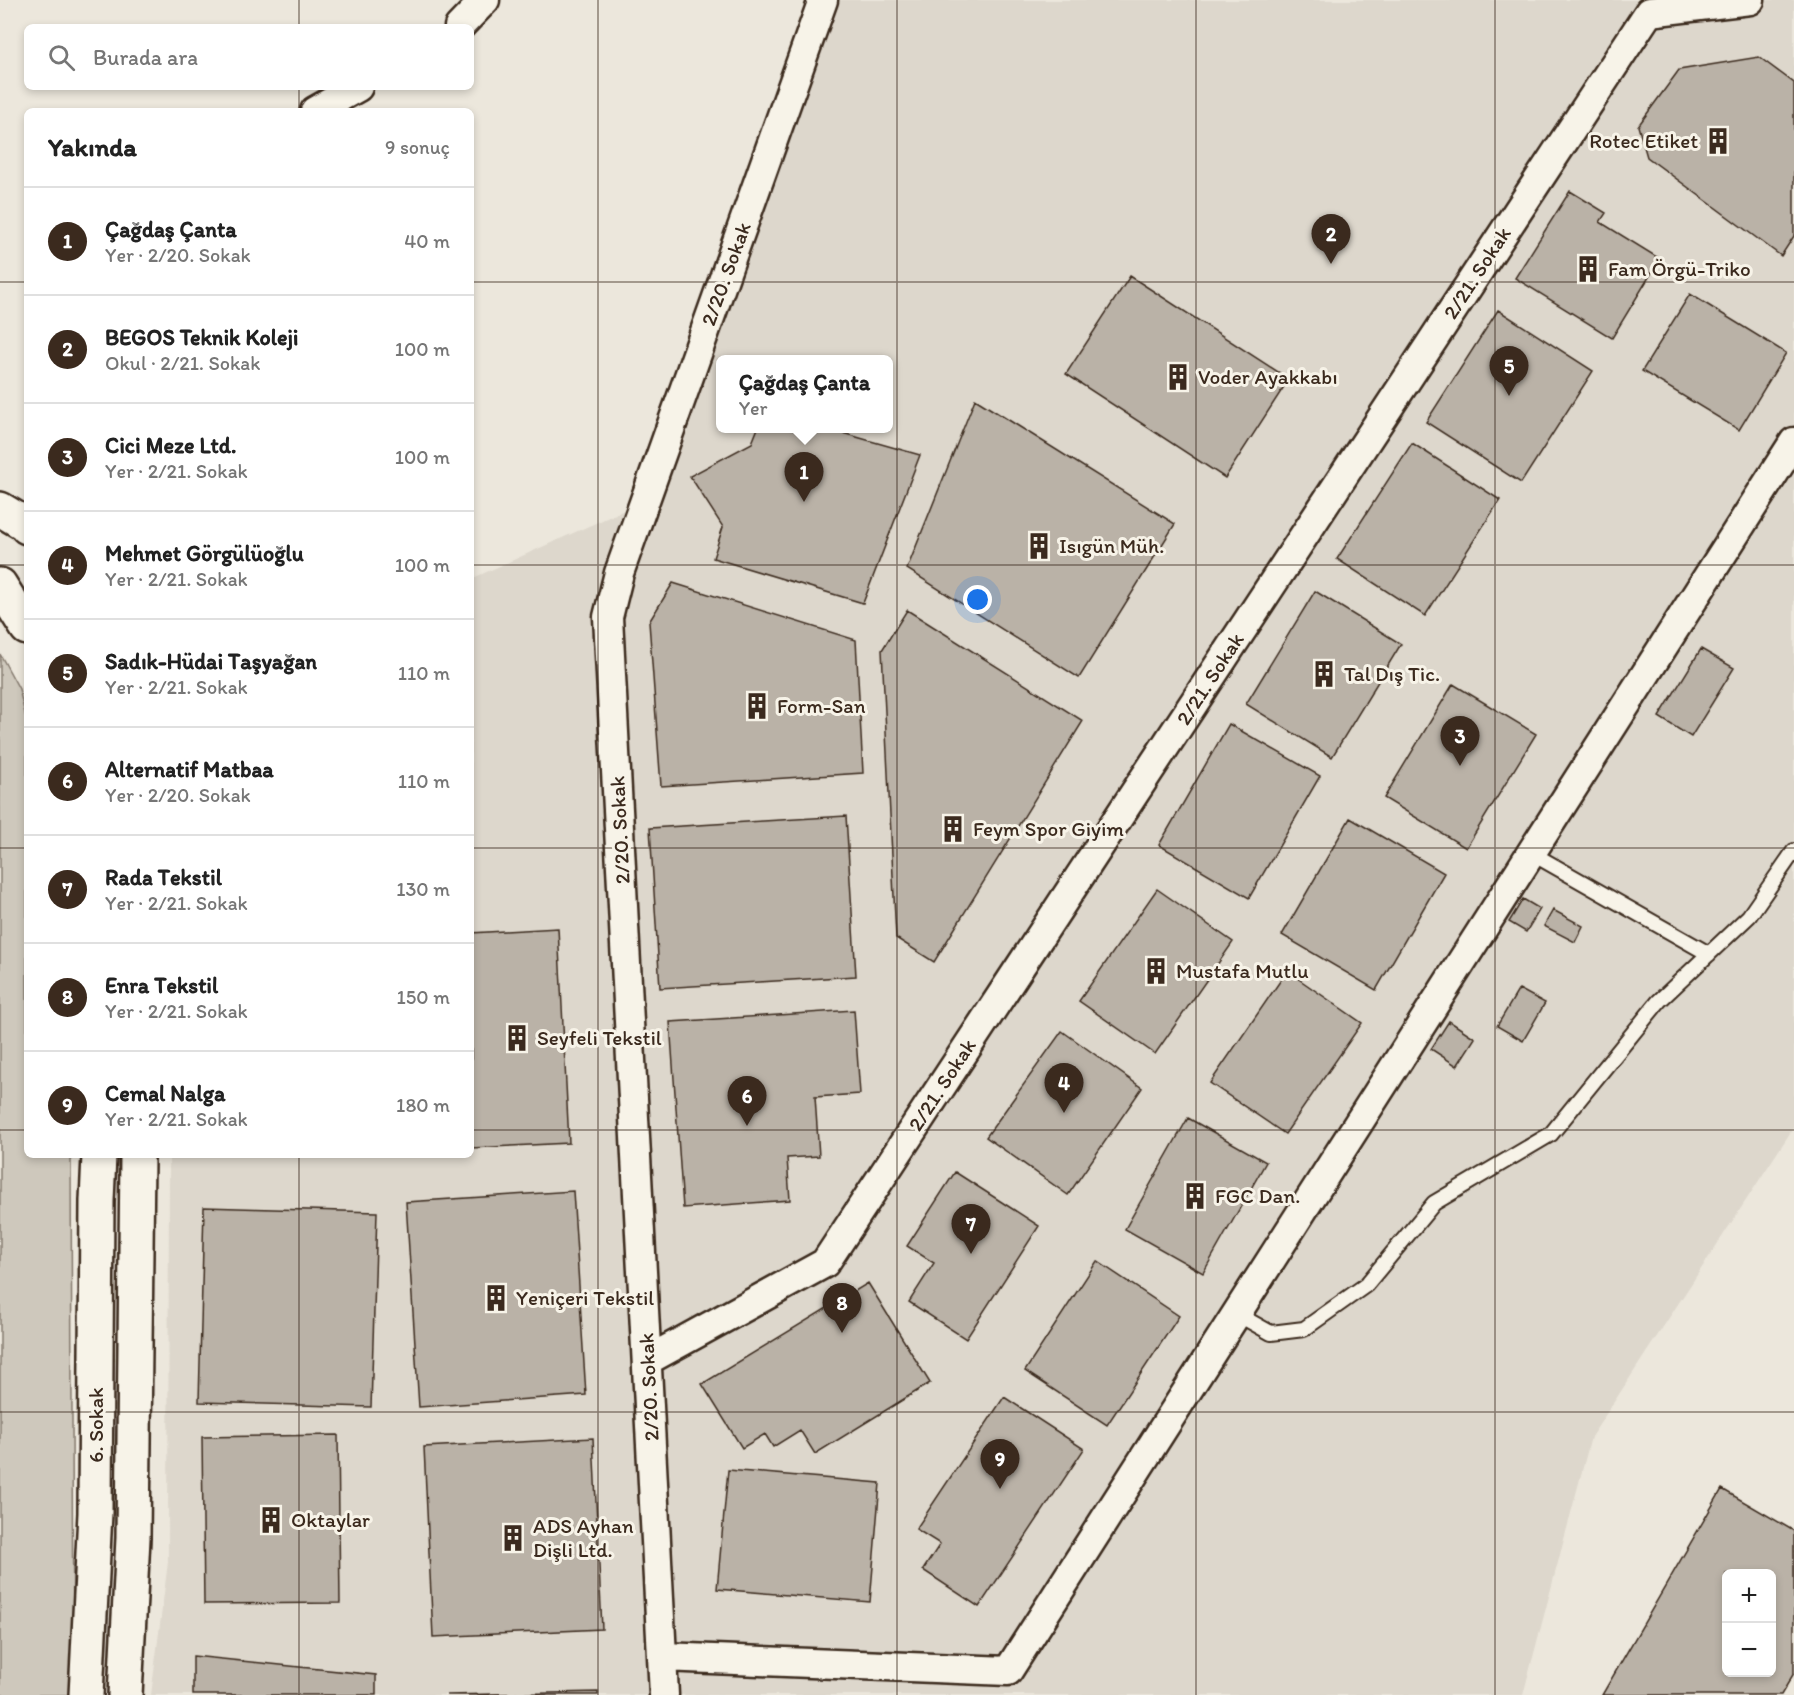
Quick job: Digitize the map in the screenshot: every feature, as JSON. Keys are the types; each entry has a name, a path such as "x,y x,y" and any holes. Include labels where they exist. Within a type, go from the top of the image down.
{"main road":[{"path":"0,585 24,623"},
{"name":"6. Sokak","path":"86,1695 95,1513 99,1158"},
{"name":"6. Sokak","path":"125,1695 132,1538 138,1158"}],"street":[{"path":"462,24 485,0"},
{"name":"2/20. Sokak","path":"664,1695 609,617 619,573 823,0"},
{"name":"2/21. Sokak","path":"648,1360 825,1263 1646,6 1750,0"},
{"path":"320,108 353,90"},
{"path":"663,1657 1008,1671 1794,442"}],"lane":[{"path":"1237,1314 1271,1333 1304,1329 1366,1285 1434,1203 1551,1134 1659,1001 1749,916 1794,851"},
{"path":"1531,853 1709,954"}],"shaded area":[{"path":"812,0 1794,0 1794,1127 1591,1437 1523,1695 151,1695 168,1562 169,1158 474,1158 474,578 640,503"},
{"path":"0,654 19,689 24,710 24,1158 71,1158 73,1681 71,1695 0,1695"}],"building":[{"name":"Rotec Etiket","path":"1759,57 1794,83 1794,236 1781,256 1647,157 1638,126 1679,70"},
{"name":"Fam Örgü-Triko","path":"1570,191 1606,213 1600,222 1660,259 1612,338 1515,278"},
{"name":"Voder Ayakkabı","path":"1130,276 1289,379 1225,478 1066,374"},
{"path":"1690,294 1786,353 1739,430 1642,371"},
{"path":"1498,310 1593,371 1521,483 1426,422"},
{"name":"Isıgün Müh.","path":"975,399 1175,524 1079,678 907,569"},
{"path":"756,433 843,433 920,455 863,603 713,558 723,527 690,476 752,443"},
{"path":"1412,443 1500,500 1425,616 1337,559"},
{"name":"Form-San","path":"673,583 856,640 863,773 661,786 649,622"},
{"name":"Tal Dış Tic.","path":"1315,591 1401,644 1332,757 1246,704"},
{"name":"Feym Spor Giyim","path":"907,610 1083,721 934,962 896,938 882,650"},
{"path":"1701,649 1734,668 1691,737 1659,717"},
{"path":"1453,684 1536,734 1466,848 1384,798"},
{"path":"1229,724 1320,776 1249,898 1159,845"},
{"path":"846,816 856,976 660,988 650,828"},
{"path":"1350,818 1444,873 1376,990 1282,935"},
{"name":"Mustafa Mutlu","path":"1157,889 1233,942 1155,1054 1079,1001"},
{"path":"1523,899 1540,909 1526,932 1509,922"},
{"path":"1553,910 1583,926 1575,942 1544,926"},
{"name":"Seyfeli Tekstil","path":"558,928 569,1143 474,1148 474,933"},
{"path":"1287,971 1362,1023 1285,1134 1210,1083"},
{"path":"1519,989 1545,1003 1523,1041 1497,1026"},
{"path":"854,1010 860,1094 815,1097 819,1156 787,1158 790,1200 683,1208 670,1022"},
{"path":"1449,1021 1475,1038 1457,1066 1431,1049"},
{"path":"1062,1031 1142,1088 1068,1195 986,1137"},
{"name":"FGC Dan.","path":"1188,1118 1266,1162 1203,1273 1125,1229"},
{"path":"955,1172 1039,1226 966,1339 909,1302 934,1263 907,1246"},
{"name":"Yeniçeri Tekstil","path":"573,1191 586,1395 419,1407 406,1202"},
{"path":"204,1207 377,1212 371,1407 199,1402"},
{"path":"1097,1261 1179,1316 1107,1425 1025,1371"},
{"path":"868,1283 930,1383 815,1454 800,1430 773,1447 765,1434 742,1448 702,1384"},
{"path":"1004,1397 1084,1449 979,1607 923,1570 940,1544 916,1529"},
{"name":"Oktaylar","path":"338,1435 340,1603 204,1604 202,1437"},
{"name":"ADS Ayhan Dişli Ltd.","path":"593,1438 602,1629 433,1637 424,1447"},
{"path":"728,1470 880,1483 870,1602 717,1589"},
{"path":"1722,1489 1794,1531 1794,1673 1781,1695 1602,1695"},
{"path":"193,1656 376,1675 376,1695 193,1695"},
{"path":"598,1692 598,1695 447,1695"}],"place":[{"name":"Rotec Etiket","path":"1718,141"},
{"name":"BEGOS Teknik Koleji","path":"1331,264"},
{"name":"Fam Örgü-Triko","path":"1588,269"},
{"name":"Voder Ayakkabı","path":"1178,377"},
{"name":"Sadık-Hüdai Taşyağan","path":"1509,396"},
{"name":"Çağdaş Çanta","path":"804,502"},
{"name":"Isıgün Müh.","path":"1039,546"},
{"name":"Tal Dış Tic.","path":"1324,674"},
{"name":"Form-San","path":"757,706"},
{"name":"Cici Meze Ltd.","path":"1460,766"},
{"name":"Feym Spor Giyim","path":"953,829"},
{"name":"Mustafa Mutlu","path":"1156,971"},
{"name":"Seyfeli Tekstil","path":"517,1038"},
{"name":"Mehmet Görgülüoğlu","path":"1064,1113"},
{"name":"Alternatif Matbaa","path":"747,1126"},
{"name":"FGC Dan.","path":"1195,1196"},
{"name":"Rada Tekstil","path":"971,1254"},
{"name":"Yeniçeri Tekstil","path":"496,1298"},
{"name":"Enra Tekstil","path":"842,1333"},
{"name":"Cemal Nalga","path":"1000,1489"},
{"name":"Oktaylar","path":"271,1520"},
{"name":"ADS Ayhan Dişli Ltd.","path":"513,1538"}]}
